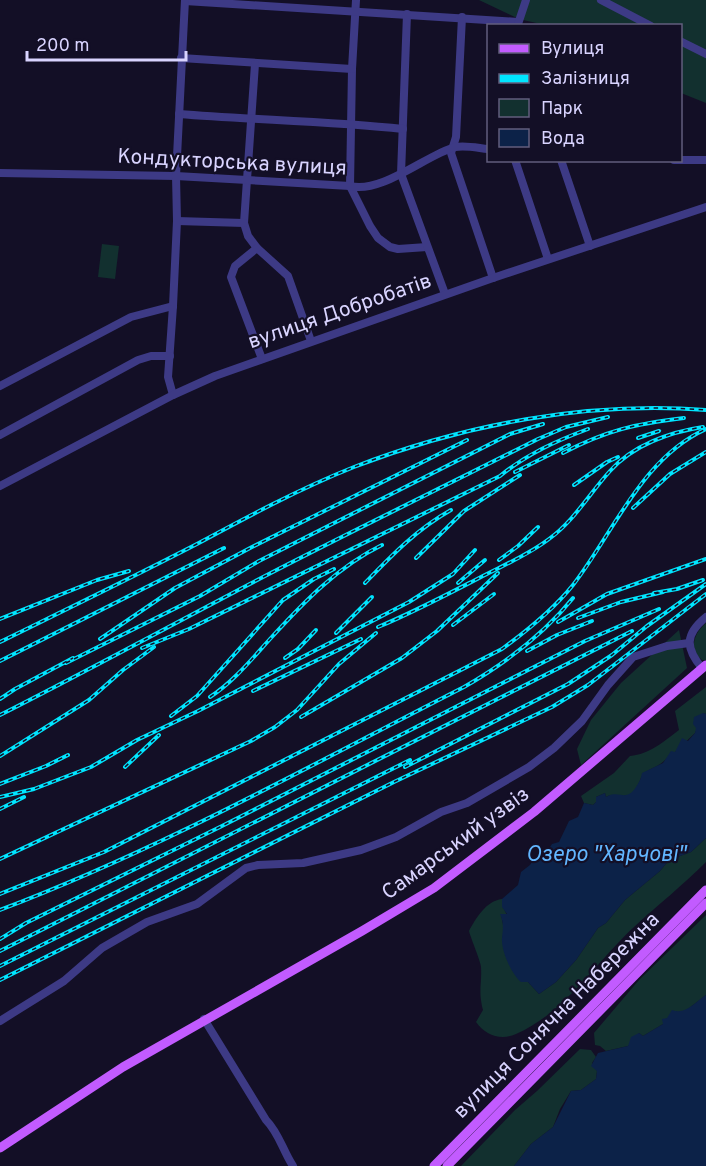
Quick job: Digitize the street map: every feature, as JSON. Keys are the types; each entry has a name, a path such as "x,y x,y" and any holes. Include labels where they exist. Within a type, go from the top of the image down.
{"main road":[{"name":"Самарський узвіз","path":"0,1148 115,1072 403,907 461,868 534,812 704,666"},
{"name":"вулиця Сонячна Набережна","path":"434,1166 706,890"},
{"name":"вулиця Сонячна Набережна","path":"447,1166 706,903"}],"street":[{"path":"356,0 350,186 356,202 378,238 390,247 398,249 427,247"},
{"path":"173,395 168,377 177,220 176,176 185,1 462,17 518,24 526,0"},
{"path":"601,0 647,24"},
{"path":"407,14 401,174 445,294"},
{"path":"462,17 456,137 451,153 493,278"},
{"path":"682,42 706,54"},
{"path":"181,58 352,69"},
{"path":"255,64 244,223 248,236 257,248 288,276 311,341"},
{"path":"179,114 250,120 352,123 403,129"},
{"name":"Кондукторська вулиця","path":"0,173 176,176 350,186 360,189 401,174 453,148 467,146 487,149"},
{"path":"682,160 706,160"},
{"path":"516,162 548,259"},
{"path":"562,162 590,246"},
{"name":"вулиця Добробатів","path":"0,486 173,395 215,376 445,294 706,207"},
{"path":"177,220 244,223"},
{"path":"257,248 235,266 231,277 262,359"},
{"path":"0,386 131,317 173,306"},
{"path":"0,435 138,360 151,356 170,356"},
{"path":"704,666 694,658 689,643 691,632 706,618"},
{"path":"0,1021 64,981 102,948 147,922 197,904 246,868 258,865 303,863 361,850 396,837 441,812 467,803 529,767 554,748 582,721 608,685 633,657 667,646 689,643"},
{"path":"204,1019 275,1131 293,1166"}],"green space":[{"path":"479,0 706,0 706,103 682,93 682,24 541,24 519,19"},
{"path":"102,244 119,246 115,279 98,277"},
{"path":"706,623 706,660 702,660 695,651 694,641 698,631"},
{"path":"679,630 687,668 581,765 577,749 591,720 621,683"},
{"path":"706,687 706,714 703,713 695,733 675,752 671,752 664,761 644,773 634,792 626,796 606,797 605,793 596,797 593,805 584,803 581,796 614,773 630,756 650,750 679,730 675,711"},
{"path":"706,838 706,862 634,927 580,985 550,1013 534,1025 505,1037 494,1036 480,1027 476,1022 483,1010 480,992 481,967 469,931 486,907 502,899 507,915 501,914 504,930 502,939 528,982 539,994 556,982 576,960 598,928 606,923 625,900 660,871 669,860 691,852"},
{"path":"706,915 706,995 684,1012 675,1011 663,1024 643,1036 639,1033 628,1046 606,1051 595,1045 594,1033 639,980"},
{"path":"580,1049 591,1050 596,1057 592,1063 597,1071 596,1079 581,1090 571,1091 553,1127 531,1144 514,1166 461,1166 515,1110"}],"water":[{"name":"Озеро \"Харчові\"","path":"706,714 706,838 691,852 669,860 660,871 625,900 606,923 598,928 576,960 556,982 539,994 528,982 521,982 510,968 502,943 503,923 500,914 507,914 502,907 502,899 518,885 521,872 533,860 542,857 552,844 559,842 569,821 578,817 584,803 593,805 596,797 605,793 606,797 615,794 626,795 632,792 642,773 663,763 671,751 675,752 682,738 688,741 695,733 694,717"},
{"path":"706,995 706,1166 514,1166 531,1144 553,1127 571,1091 581,1090 596,1079 597,1071 591,1066 598,1053 628,1046 631,1037 639,1033 643,1036 663,1024 662,1019 667,1018 672,1010 686,1010"}],"railway":[{"path":"0,642 147,570 293,494 354,467 396,452 439,439 527,419 617,409 706,410"},
{"path":"0,715 333,541 538,439 566,427 608,417"},
{"path":"563,453 622,429 684,418"},
{"path":"66,663 200,596 259,561 510,434 543,424"},
{"path":"378,627 443,597 541,545 574,516 619,462 653,441 678,432 703,427"},
{"path":"142,648 189,629 500,476 542,449 588,429"},
{"path":"0,894 104,852 502,649 540,619 573,585 631,498 664,458 684,442 706,429"},
{"path":"638,438 659,431"},
{"path":"100,639 175,588 467,440"},
{"path":"515,472 569,445"},
{"path":"633,508 670,474 706,452"},
{"path":"574,485 618,457"},
{"path":"416,558 464,511 520,475"},
{"path":"365,583 416,534 451,510"},
{"path":"499,560 538,527"},
{"path":"210,697 234,678 295,612 335,575 382,545"},
{"path":"0,661 224,548"},
{"path":"0,797 34,789 91,767 137,740 409,602 453,574 475,550"},
{"path":"558,622 607,594 706,559"},
{"path":"458,583 485,560"},
{"path":"171,716 197,696 283,600 314,579 334,569"},
{"path":"0,619 97,580 129,571"},
{"path":"301,717 402,658 437,631 498,573"},
{"path":"654,593 677,589 703,580"},
{"path":"405,767 568,684 612,655 647,626 706,584"},
{"path":"578,618 621,602 663,592"},
{"path":"453,625 494,594"},
{"path":"0,980 394,782 552,707 588,685 706,594"},
{"path":"336,633 372,597"},
{"path":"0,910 60,886 177,833 464,687 523,647 573,598"},
{"path":"0,939 26,923 585,641 659,609"},
{"path":"527,651 557,635 592,621"},
{"path":"285,658 298,649 316,630"},
{"path":"0,951 632,631"},
{"path":"0,859 251,741 275,727 297,710 339,664 376,633"},
{"path":"253,691 361,639"},
{"path":"0,756 89,700 154,647"},
{"path":"0,699 73,658"},
{"path":"125,767 159,735"},
{"path":"0,784 68,755"},
{"path":"0,966 410,760"},
{"path":"0,809 24,797"}]}
